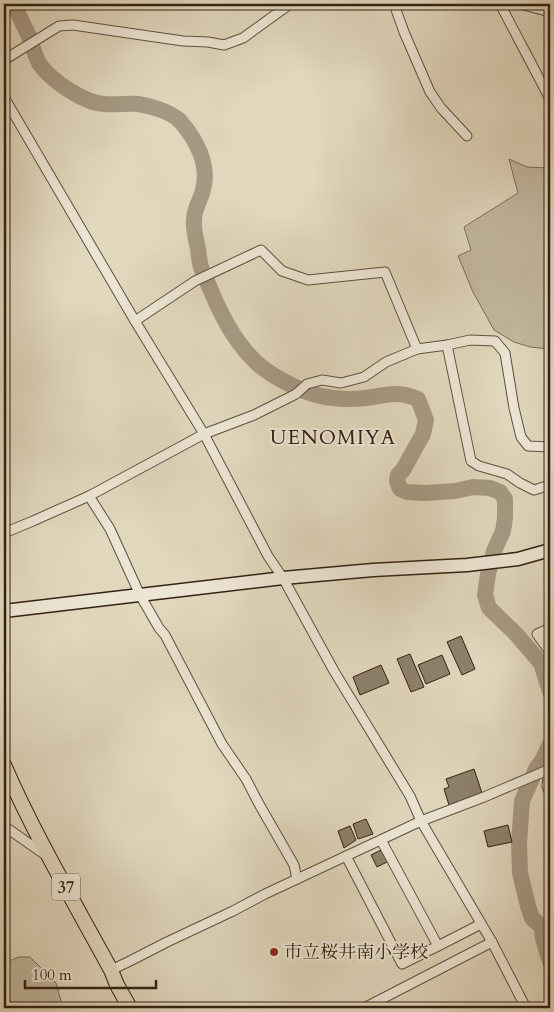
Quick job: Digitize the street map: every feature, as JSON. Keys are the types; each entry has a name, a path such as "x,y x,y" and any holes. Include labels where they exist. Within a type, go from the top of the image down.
{"main road":[{"name":"37","path":"4,765 39,840 130,1008"}],"street":[{"path":"7,58 59,26 82,26 224,45 243,38 290,4"},
{"path":"394,4 430,92 440,108 467,136"},
{"path":"500,4 550,99"},
{"path":"520,4 550,12"},
{"path":"4,97 135,322 204,434 268,556 283,578 334,671 410,796 421,821 492,942 526,1008"},
{"path":"135,322 195,281 261,250 282,271 308,280 385,272 417,349"},
{"path":"4,533 33,522 88,496 204,434 254,415 296,394 307,384 322,380 341,383 364,377 386,362 417,349 470,340 495,341 505,353 521,437 528,446 550,447"},
{"path":"447,345 471,460 479,466 507,474 534,490 550,485"},
{"path":"88,496 110,529 140,595 165,635 222,744 246,779 288,854 294,865 297,878"},
{"path":"4,610 283,578 373,570 467,565 518,559 550,550"},
{"path":"550,628 537,634 550,652"},
{"path":"111,970 297,878 421,821 550,769"},
{"path":"550,769 547,786 550,794"},
{"path":"4,826 50,858"},
{"path":"381,840 438,946"},
{"path":"346,856 402,964 481,924"},
{"path":"367,1008 492,942"}],"shaded area":[{"path":"509,159 527,167 550,168 550,349 530,347 514,342 494,330 473,292 458,256 471,250 464,227 518,193"},
{"path":"19,957 30,957 56,983 63,1008 4,1008 4,963"}],"building":[{"path":"461,636 475,669 462,675 447,642"},
{"path":"410,654 424,687 411,692 397,659"},
{"path":"442,655 450,674 426,684 418,665"},
{"path":"381,665 389,683 360,695 353,677"},
{"path":"474,769 482,793 449,805 444,789 449,787 446,779"},
{"path":"366,819 373,834 358,839 353,824"},
{"path":"508,825 512,842 488,847 484,831"},
{"path":"350,826 356,840 344,848 338,831"},
{"path":"383,849 389,861 377,867 371,855"}],"waterway":[{"path":"14,4 39,63 44,70 68,90 96,103 138,104 161,110 180,121 191,136 200,153 205,171 203,190 194,215 200,265 224,319 236,339 250,356 279,379 320,396 347,399 398,394 418,399 426,420 423,434 403,470 398,475 397,481 400,489 407,492 425,493 455,491 473,487 490,488 500,492 505,499 505,518 503,531 494,551 488,574 485,595 489,608 516,634 541,663 550,692"},
{"path":"550,744 537,767 522,801 519,844 520,873 528,906 532,918 542,927 550,962"}],"place":[{"name":"市立桜井南小学校","path":"274,952"}],"district":[{"name":"UENOMIYA","path":"333,437"}]}
